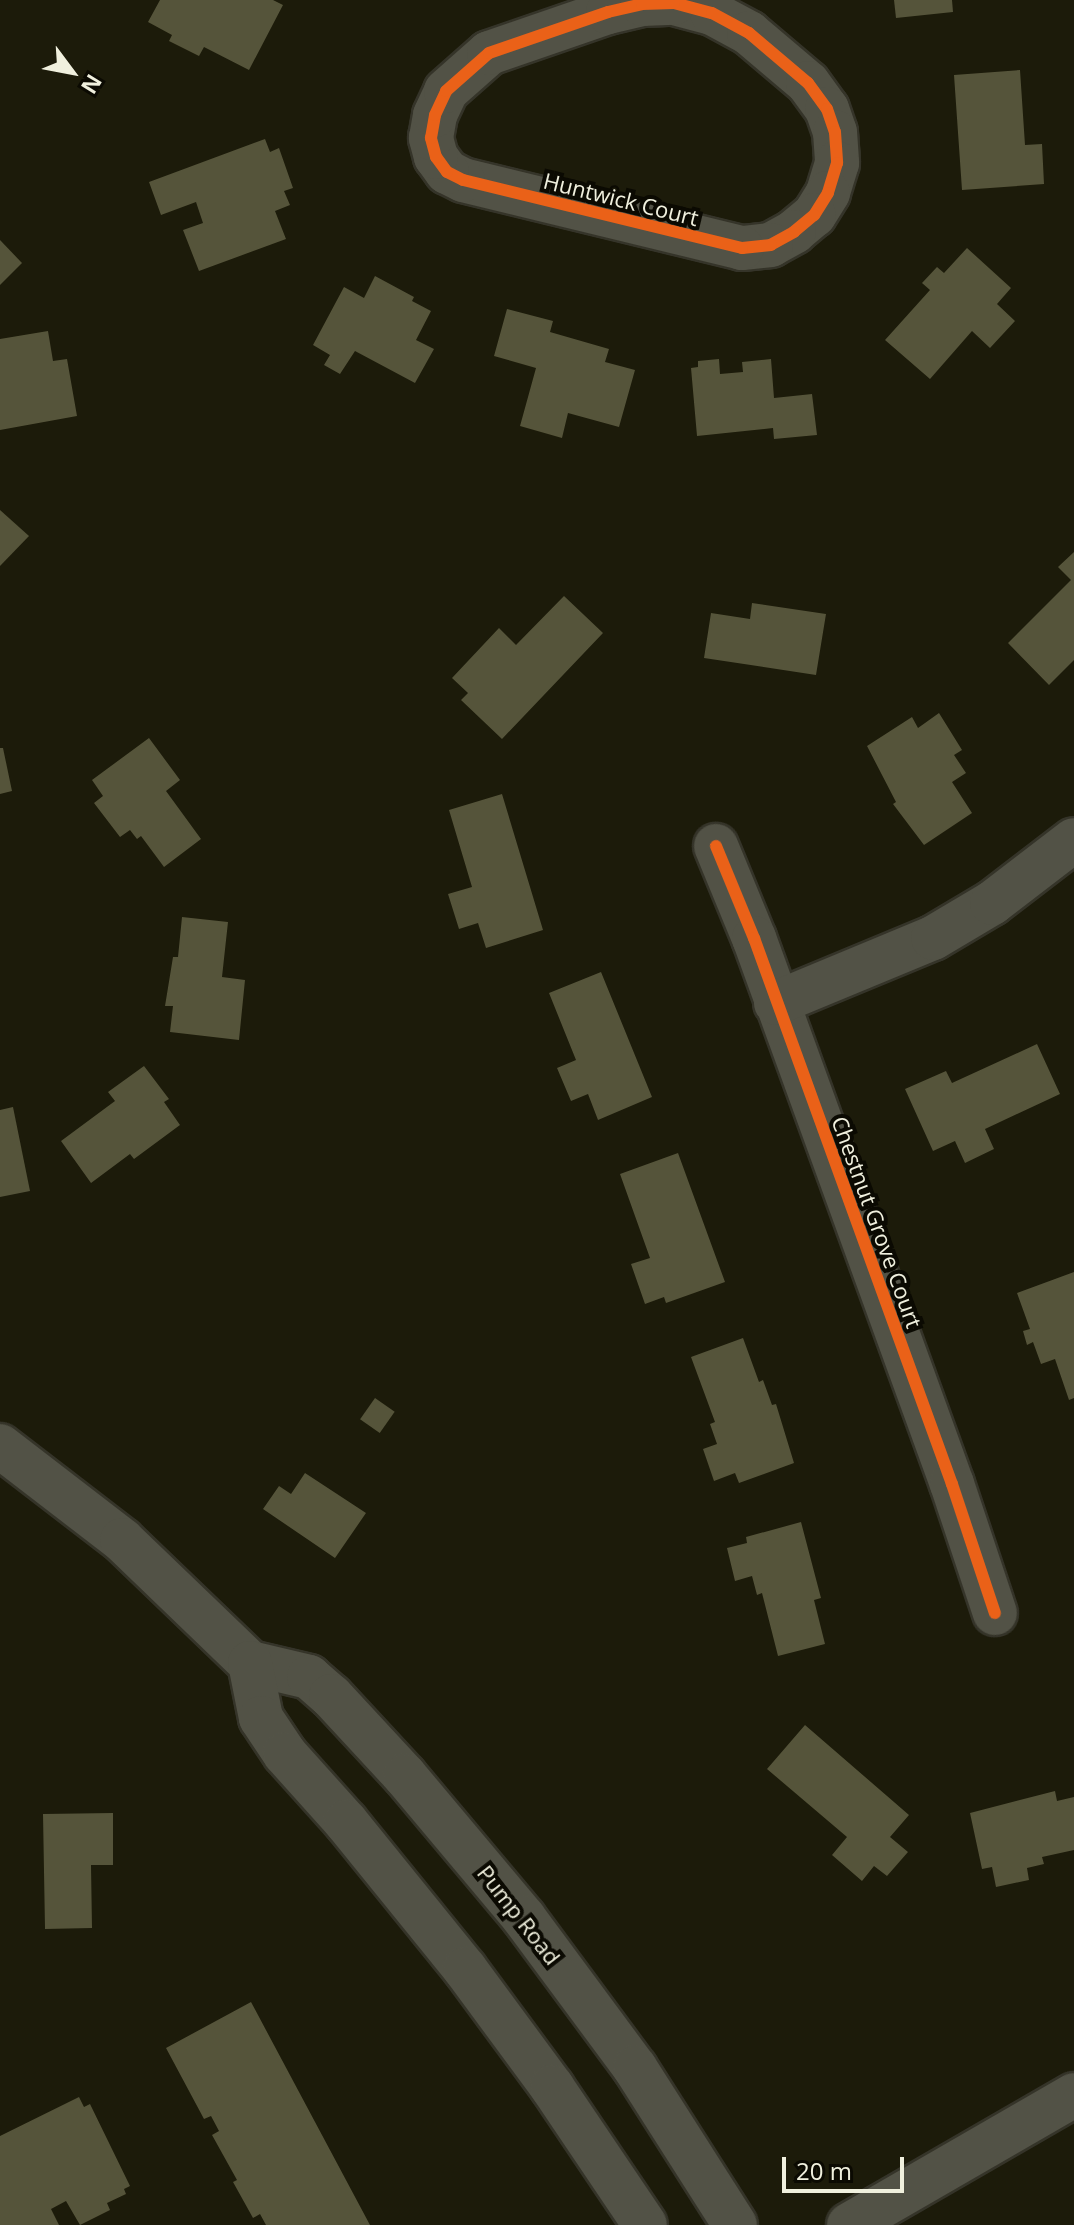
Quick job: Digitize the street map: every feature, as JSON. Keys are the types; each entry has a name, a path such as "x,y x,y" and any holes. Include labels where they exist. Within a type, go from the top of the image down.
{"street":[{"name":"Huntwick Court","path":"675,2 712,13 749,33 808,83 827,109 835,132 837,163 828,193 814,215 794,232 771,245 742,248 463,180 447,172 436,157 431,138 435,115 446,91 489,53 608,12 642,4 675,2"},
{"path":"776,1003 933,938 992,903 1074,840"},
{"name":"Chestnut Grove Court","path":"716,846 952,1484 995,1613"},
{"path":"0,1446 122,1540 250,1663 261,1718 285,1754 346,1822 465,1969 552,2087 645,2225"},
{"name":"Pump Road","path":"250,1663 309,1677 331,1696 405,1776 524,1918 635,2068 735,2225"},
{"path":"849,2225 1074,2095"}],"building":[{"path":"160,0 273,0 283,5 249,70 204,47 199,56 169,41 172,35 148,22"},
{"path":"894,0 952,0 953,12 896,18"},
{"path":"1020,70 1025,145 1042,144 1044,184 962,190 954,75"},
{"path":"265,139 270,152 279,148 293,188 284,191 290,205 275,211 286,239 199,271 183,230 203,223 196,202 161,215 149,182"},
{"path":"0,240 22,263 0,285"},
{"path":"967,248 1011,288 997,304 1015,321 990,348 972,331 930,379 885,340 930,290 922,283 937,267 944,273"},
{"path":"375,276 414,297 412,301 431,311 416,340 434,349 415,383 355,351 340,374 324,365 330,355 313,345 344,287 364,298"},
{"path":"507,309 553,321 550,332 609,349 605,362 635,370 619,427 568,413 562,438 520,426 536,368 494,356"},
{"path":"48,331 53,361 67,359 77,416 0,430 0,339"},
{"path":"719,359 720,374 743,372 742,362 771,359 774,398 812,394 817,435 774,439 773,428 697,436 691,368 698,367 698,361"},
{"path":"0,510 29,536 0,566"},
{"path":"1074,552 1074,660 1049,685 1008,643 1071,580 1058,567"},
{"path":"564,596 603,633 502,739 461,700 468,693 452,678 499,628 516,645"},
{"path":"752,603 826,614 816,675 704,658 711,613 750,619"},
{"path":"939,713 962,750 954,755 966,773 952,782 972,813 924,845 893,804 896,802 867,746 912,717 918,728"},
{"path":"149,738 180,780 166,791 201,839 164,867 141,836 137,839 130,830 120,837 94,803 103,796 92,780"},
{"path":"0,748 3,748 12,791 0,794"},
{"path":"502,794 543,930 486,948 478,923 459,929 448,894 472,887 449,810"},
{"path":"182,917 228,922 222,977 245,980 239,1040 170,1032 173,1006 165,1006 173,957 178,957"},
{"path":"601,972 652,1097 598,1120 588,1094 571,1101 557,1068 576,1060 549,993"},
{"path":"1037,1044 1060,1094 985,1129 994,1149 965,1163 955,1141 933,1151 905,1089 946,1071 952,1083"},
{"path":"144,1066 169,1099 164,1102 180,1125 134,1159 130,1154 91,1183 61,1141 115,1101 108,1092"},
{"path":"13,1107 30,1191 0,1197 0,1110"},
{"path":"678,1153 725,1282 666,1303 664,1297 645,1304 631,1264 650,1258 620,1174"},
{"path":"1074,1272 1074,1398 1069,1400 1055,1359 1041,1364 1033,1342 1027,1345 1023,1331 1030,1329 1017,1293"},
{"path":"743,1338 759,1382 763,1380 772,1405 776,1404 794,1463 739,1483 735,1473 714,1481 703,1449 717,1444 710,1424 715,1422 691,1357"},
{"path":"375,1398 395,1412 380,1433 360,1419"},
{"path":"305,1473 366,1513 335,1558 263,1509 279,1486 291,1494"},
{"path":"801,1522 821,1598 814,1600 825,1644 778,1656 762,1593 757,1595 752,1576 735,1581 727,1548 747,1543 746,1537"},
{"path":"805,1725 909,1815 890,1837 908,1852 887,1876 874,1866 862,1881 832,1855 847,1837 767,1769"},
{"path":"1055,1791 1057,1801 1074,1797 1074,1850 1042,1857 1044,1864 1027,1868 1029,1880 996,1887 992,1867 982,1869 970,1813"},
{"path":"113,1813 113,1865 91,1865 92,1928 45,1929 43,1814"},
{"path":"251,2002 370,2225 266,2225 260,2214 253,2218 233,2182 237,2180 212,2135 219,2131 211,2116 204,2119 166,2048"},
{"path":"79,2097 84,2107 90,2104 130,2186 124,2189 126,2194 107,2203 110,2210 80,2225 66,2201 51,2209 59,2225 0,2225 0,2136"}],"cycle path":[{"path":"674,3 712,13 749,33 808,83 827,109 835,132 837,163 828,193 814,215 794,232 771,245 742,248 463,180 447,172 436,157 431,138 435,115 446,91 489,53 608,12 642,4 674,3"},
{"path":"716,846 754,938 952,1484 995,1613"}]}
